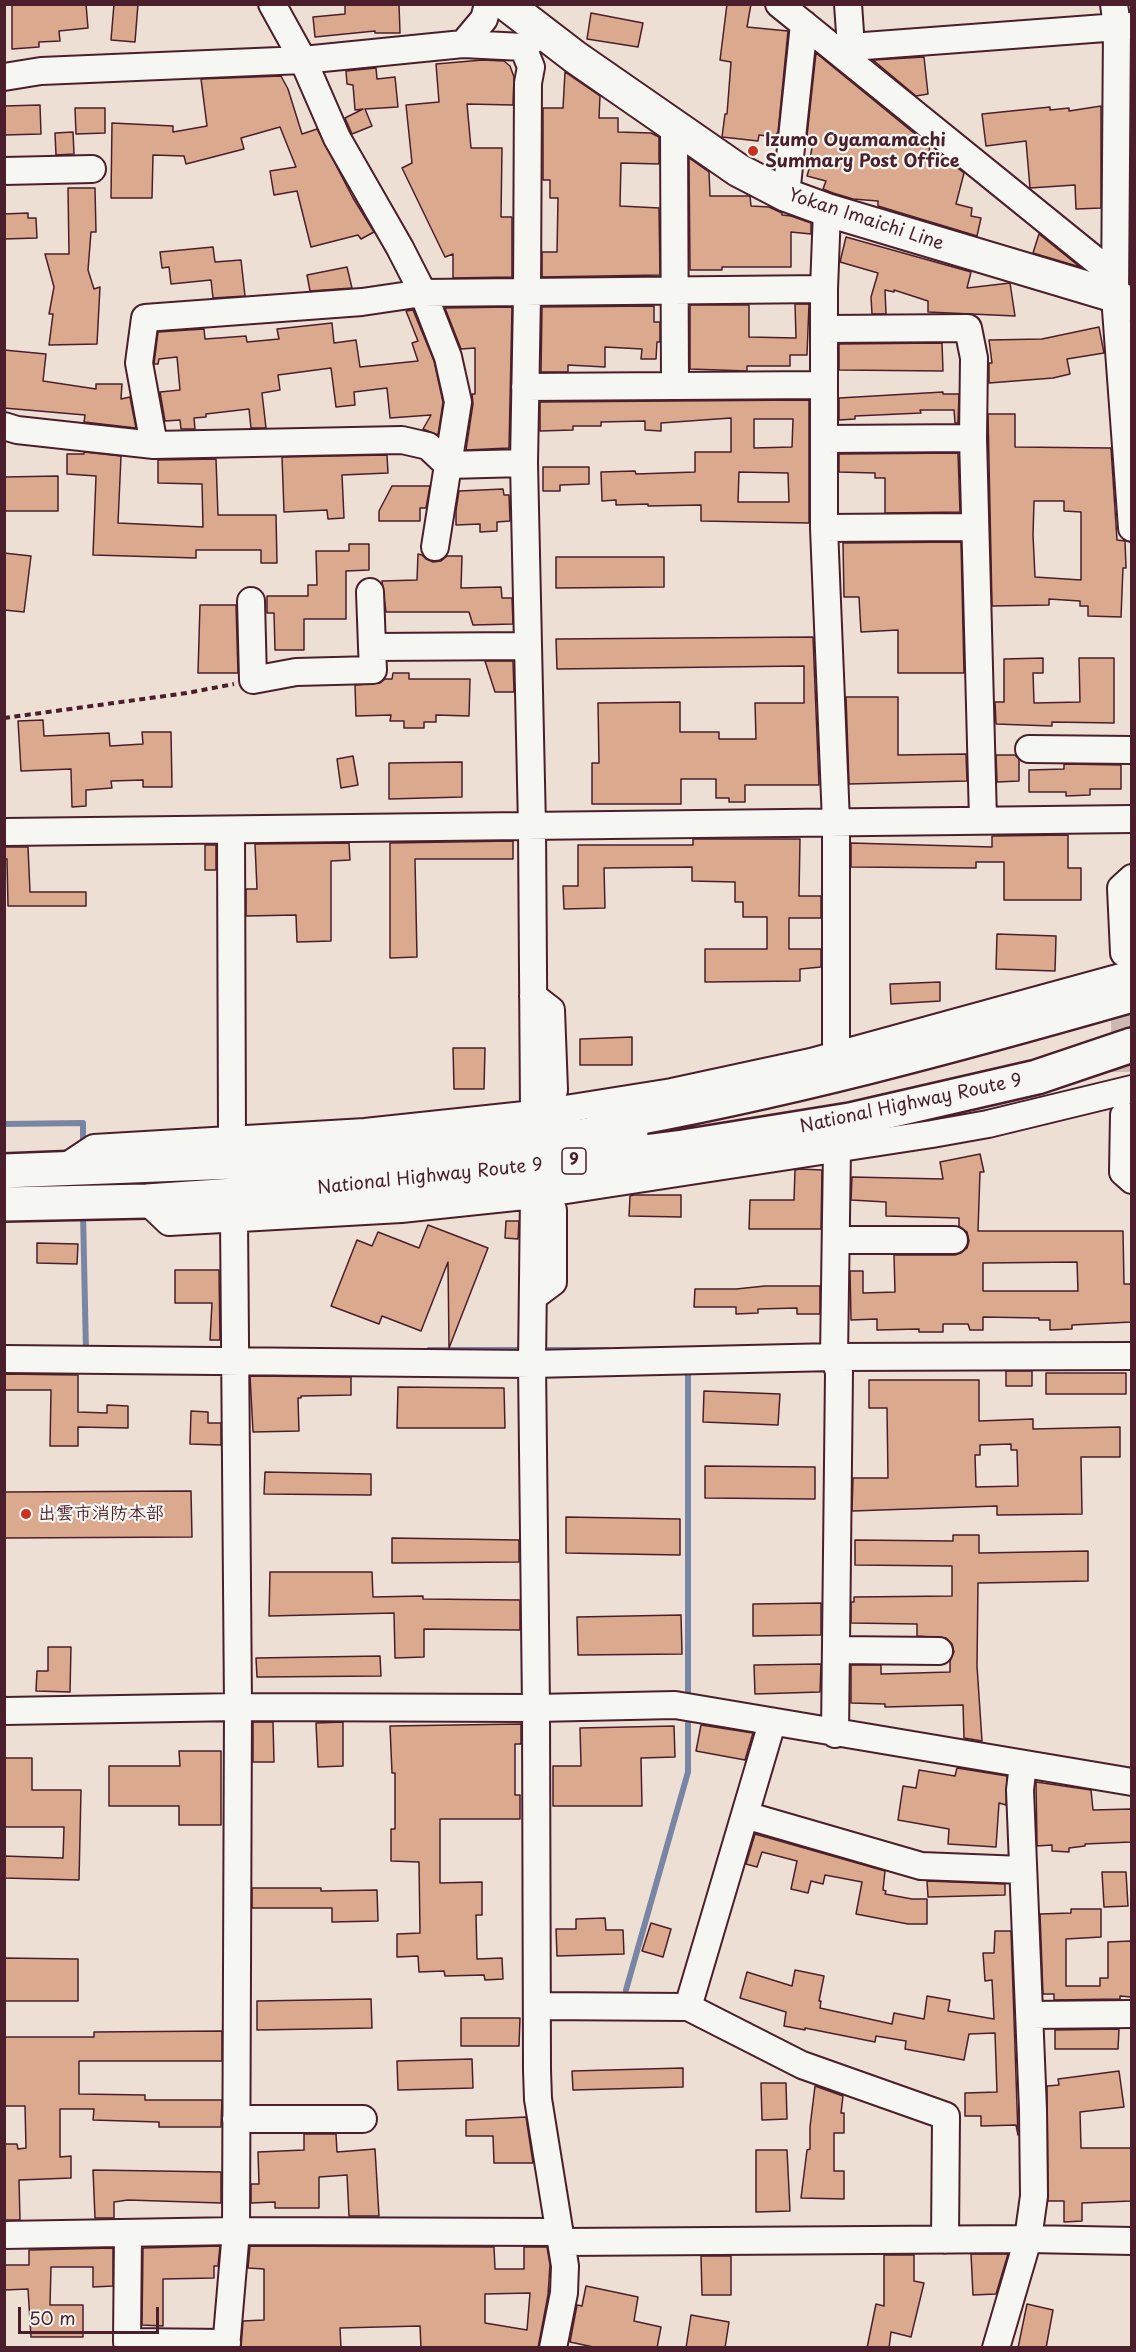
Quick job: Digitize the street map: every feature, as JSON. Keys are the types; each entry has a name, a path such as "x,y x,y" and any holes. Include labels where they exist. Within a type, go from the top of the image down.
{"highway":[{"name":"9","path":"500,1142 662,1114 780,1088 962,1043 1131,995"},
{"name":"National Highway Route 9","path":"4,1171 336,1158 500,1142 640,1132 788,1113 978,1079 1131,1044"},
{"name":"National Highway Route 9","path":"4,1204 147,1201 393,1184 683,1147 844,1134 1037,1077 1131,1044"},
{"name":"9","path":"844,1134 928,1114 1080,1083 1131,1068"}],"main road":[{"name":"Yokan Imaichi Line","path":"506,4 533,40 674,126 738,170 786,195 827,210 1121,292"}],"street":[{"path":"272,4 303,60 337,138 423,293 448,357 458,402 435,547"},
{"path":"463,44 484,19 488,4"},
{"path":"779,4 804,24 848,51 1121,292"},
{"path":"848,4 848,51"},
{"path":"848,51 1121,19 1121,292 1131,528"},
{"path":"786,195 804,24"},
{"path":"4,77 41,71 303,60 463,44 533,40 528,83 524,463 532,827 542,1003 534,1114"},
{"path":"674,126 675,385"},
{"path":"4,171 92,169"},
{"path":"827,210 823,385 824,528 836,822 836,1055"},
{"path":"154,445 139,363 145,318 362,302 423,293 674,289 824,290"},
{"path":"825,329 968,328 974,358 973,438 983,820"},
{"path":"525,387 823,385"},
{"path":"4,426 17,430 154,445 402,440 428,446 448,465 524,463"},
{"path":"825,439 973,438"},
{"path":"824,528 964,527"},
{"path":"251,601 253,680 297,672 373,670 370,592"},
{"path":"372,647 528,646"},
{"path":"1029,749 1131,750"},
{"path":"4,832 1131,819"},
{"path":"231,830 232,1141"},
{"path":"61,1170 94,1148 366,1132 534,1114 672,1092 836,1055 982,1016 1128,963 1121,888 1131,878"},
{"path":"542,1003 560,1082"},
{"path":"962,1043 982,1016"},
{"path":"147,1201 168,1222 544,1202 656,1174 844,1134 988,1124 1131,1089"},
{"path":"988,1124 1011,1098"},
{"path":"1124,1115 1124,1172 1131,1179"},
{"path":"336,1158 366,1132"},
{"path":"836,1734 839,1372 834,1357 836,1240 844,1134"},
{"path":"656,1174 683,1147"},
{"path":"360,1212 393,1184"},
{"path":"544,1202 553,1282"},
{"path":"544,1202 533,1298 532,1364 537,2006 538,2099 565,2266 564,2293 553,2348"},
{"path":"128,2233 127,2342 227,2345 236,2231 238,1707 234,1218"},
{"path":"533,1298 568,1273 567,1232"},
{"path":"836,1240 954,1240"},
{"path":"4,1359 532,1364 834,1357 1131,1356"},
{"path":"836,1650 939,1651"},
{"path":"4,1711 238,1707 536,1708 675,1705 1131,1782"},
{"path":"688,2007 772,1723"},
{"path":"996,2348 1028,2239 1034,2196 1030,2015 1020,1790 1023,1764"},
{"path":"745,1815 921,1866 1023,1870"},
{"path":"537,2006 688,2007 802,2065 946,2116 945,2240"},
{"path":"1030,2015 1131,2014"},
{"path":"236,2120 363,2119"},
{"path":"4,2235 236,2231 560,2237 1131,2241"}],"path":[{"path":"4,718 187,693 253,680"}],"building":[{"path":"12,4 86,4 88,28 59,31 60,41 39,42 39,47 12,49"},
{"path":"114,4 138,4 135,42 111,40"},
{"path":"345,4 399,4 400,33 375,33 375,31 315,37 313,17 345,14"},
{"path":"727,4 751,4 747,27 788,31 778,132 775,137 759,135 758,141 722,137 725,114 727,114 731,62 720,60"},
{"path":"591,13 643,23 638,47 587,39"},
{"path":"816,53 915,134 914,142 930,146 929,152 942,156 964,173 956,204 972,208 971,216 981,218 977,236 878,206 878,201 853,199 833,193 823,189 826,181 807,176 812,159 810,159 814,136 807,136"},
{"path":"924,57 928,94 916,96 873,60"},
{"path":"482,60 504,61 510,66 514,77 513,105 467,104 471,148 502,148 501,217 512,217 512,277 453,278 453,254 445,257 402,168 412,163 406,105 439,102 436,64"},
{"path":"376,68 377,79 395,77 398,107 365,109 372,126 352,134 345,118 363,109 355,110 353,85 347,84 346,71"},
{"path":"565,72 600,96 599,118 618,118 618,132 651,133 659,137 659,164 621,163 620,206 659,208 660,275 542,277 542,252 557,252 558,198 550,198 550,180 543,180 543,108 563,108"},
{"path":"281,76 288,89 302,134 317,129 353,198 374,232 361,239 358,235 311,247 297,191 274,195 270,171 296,167 280,127 241,138 244,149 186,164 184,156 153,155 152,198 111,198 112,123 173,126 173,132 207,126 201,79"},
{"path":"40,105 41,134 4,135 4,106"},
{"path":"1101,106 1101,208 1076,209 1075,185 1030,188 1026,141 986,146 982,114 1050,107 1050,110 1069,108 1069,111"},
{"path":"75,108 105,108 105,133 76,134"},
{"path":"73,132 74,154 56,155 55,133"},
{"path":"689,158 709,172 710,196 750,196 751,206 769,207 782,215 811,223 811,234 791,232 791,267 722,267 722,270 690,270"},
{"path":"68,188 95,188 96,232 91,232 88,270 94,289 100,287 97,344 49,345 53,314 49,314 54,287 45,254 69,254"},
{"path":"28,213 28,218 36,218 37,238 4,239 4,214"},
{"path":"1039,234 1080,267 1033,253"},
{"path":"846,237 971,272 967,288 1010,283 1015,316 928,312 928,301 894,290 894,292 885,290 886,314 872,314 871,297 878,273 840,262"},
{"path":"213,247 215,262 241,260 245,296 213,298 211,280 171,284 169,267 162,268 160,252"},
{"path":"347,267 352,288 310,291 307,275"},
{"path":"795,304 809,304 807,355 790,355 790,366 747,366 747,371 690,369 690,305 749,305 749,337 796,338"},
{"path":"654,306 654,322 660,322 660,342 657,342 656,359 641,359 642,349 605,347 605,367 568,365 568,372 541,372 542,307"},
{"path":"512,307 509,448 466,450 473,404 472,394 475,394 475,348 461,349 445,308"},
{"path":"413,310 434,361 443,402 438,435 423,429 431,415 390,418 387,388 354,392 355,405 336,407 331,368 278,375 280,390 262,393 266,428 251,428 249,409 206,414 206,417 194,418 195,429 181,429 180,420 165,421 160,392 180,390 177,357 159,359 158,364 154,364 158,332 204,329 205,339 246,336 247,342 279,339 277,329 332,323 334,343 356,340 360,367 418,361 412,343 418,341 406,311"},
{"path":"1099,327 1104,353 1067,359 1070,374 1053,378 989,383 989,363 992,363 989,340 1042,339"},
{"path":"942,343 943,371 839,370 839,344"},
{"path":"4,350 46,354 43,381 96,389 96,384 122,384 121,399 130,397 136,428 84,422 85,415 4,408"},
{"path":"943,392 943,394 959,394 958,423 955,423 954,410 920,410 921,413 855,416 855,419 839,420 839,398"},
{"path":"809,400 809,523 701,521 701,505 616,505 616,500 602,501 601,472 635,471 636,474 695,472 695,452 731,452 731,418 661,423 661,431 645,430 645,421 601,422 601,426 573,426 573,430 540,431 540,402","holes":["754,419 793,419 792,447 754,448","739,472 788,473 789,502 738,502"]},
{"path":"988,414 1015,414 1015,447 1111,448 1117,540 1125,541 1126,568 1123,568 1121,617 1088,616 1088,606 1080,606 1080,601 1049,599 1049,605 992,606","holes":["1034,501 1064,501 1064,511 1081,512 1081,580 1035,577"]},
{"path":"84,452 121,456 118,523 203,527 202,484 158,483 158,460 216,459 218,515 276,515 277,563 261,563 261,550 196,550 196,558 93,555 96,476 67,474 67,454 84,454"},
{"path":"958,453 960,512 885,513 885,478 875,478 875,473 839,472 839,454"},
{"path":"387,455 388,473 342,475 344,518 328,519 327,510 284,512 282,457"},
{"path":"543,467 589,467 589,484 560,485 560,491 543,491"},
{"path":"58,476 58,511 4,511 4,477"},
{"path":"392,486 430,486 426,508 420,508 420,521 379,521 379,511"},
{"path":"503,489 504,495 509,495 510,521 497,522 497,531 480,532 480,524 456,525 459,491"},
{"path":"961,542 964,673 898,673 898,630 861,632 859,597 844,597 843,543"},
{"path":"349,544 369,544 369,570 346,571 346,619 304,619 304,650 275,650 274,613 267,613 267,596 308,596 308,585 317,585 316,551 349,551"},
{"path":"4,553 31,556 24,612 4,610"},
{"path":"418,554 433,562 441,561 447,556 462,556 461,588 501,587 502,598 512,598 513,624 473,625 469,612 386,612 382,581 417,580"},
{"path":"556,557 664,557 664,587 556,588"},
{"path":"200,605 236,605 238,673 198,673"},
{"path":"813,637 819,785 745,785 745,802 729,802 729,798 716,798 716,779 681,779 681,804 592,804 592,763 599,763 598,703 680,702 680,732 719,732 719,739 756,739 755,703 804,703 804,666 557,669 556,639"},
{"path":"1043,658 1043,673 1033,673 1034,703 1080,702 1079,658 1114,658 1114,723 1052,722 1052,726 996,724 995,702 1004,702 1004,659"},
{"path":"485,661 513,661 514,692 495,692"},
{"path":"393,673 409,673 409,679 470,679 469,716 436,715 436,722 424,722 424,728 404,728 404,721 390,721 391,715 356,716 355,685 380,683 385,679 392,679"},
{"path":"846,697 898,697 898,755 966,754 967,781 849,784"},
{"path":"43,720 44,736 109,733 110,746 143,744 142,732 171,732 172,787 143,787 143,780 111,781 112,788 86,790 86,806 72,807 71,769 21,771 18,721"},
{"path":"996,755 1015,755 1019,759 1019,781 997,782"},
{"path":"353,756 358,785 341,788 337,759"},
{"path":"462,762 462,797 389,799 389,763"},
{"path":"1064,764 1121,765 1121,789 1090,789 1090,795 1066,796 1066,792 1029,792 1029,770 1064,769"},
{"path":"1068,835 1068,868 1081,868 1081,900 1004,900 1004,862 976,862 976,868 851,867 851,843 992,847 992,836"},
{"path":"693,839 800,839 799,896 821,896 821,918 789,918 789,949 821,949 821,967 800,969 800,981 705,982 705,949 767,949 767,917 743,917 743,902 735,902 735,882 692,881 692,867 604,868 605,908 564,909 563,886 578,886 578,845 693,845"},
{"path":"513,841 513,859 415,859 417,957 390,958 390,843"},
{"path":"349,843 350,860 331,861 331,941 297,942 296,915 246,916 246,889 257,889 255,844"},
{"path":"205,845 216,845 216,870 205,870"},
{"path":"4,847 28,847 30,892 86,892 86,906 8,906 7,859 4,859"},
{"path":"997,934 1056,936 1055,971 996,969"},
{"path":"940,982 940,1001 891,1004 890,984"},
{"path":"632,1037 632,1065 580,1065 580,1039"},
{"path":"453,1048 485,1048 484,1089 454,1089"},
{"path":"980,1154 984,1172 980,1172 978,1231 1123,1231 1124,1284 1131,1284 1131,1322 1072,1325 1072,1329 1050,1330 1050,1320 983,1317 983,1330 970,1330 968,1324 943,1324 943,1332 919,1332 919,1329 877,1330 877,1319 851,1320 850,1271 863,1271 863,1293 895,1292 894,1255 955,1255 967,1248 969,1241 967,1232 959,1226 959,1218 886,1216 886,1202 851,1200 852,1177 943,1179 940,1162","holes":["1077,1262 1078,1291 983,1291 983,1263"]},
{"path":"795,1170 822,1170 821,1229 749,1229 750,1200 794,1200"},
{"path":"681,1195 681,1217 629,1216 630,1196"},
{"path":"506,1221 519,1221 518,1239 505,1238"},
{"path":"428,1225 488,1248 449,1348 448,1262 421,1331 382,1316 379,1324 331,1306 357,1240 372,1246 378,1232 419,1248"},
{"path":"37,1243 78,1244 77,1264 37,1263"},
{"path":"175,1270 219,1270 220,1340 210,1340 212,1303 175,1303"},
{"path":"820,1286 820,1314 797,1314 797,1308 758,1309 758,1313 736,1314 736,1307 694,1307 695,1289"},
{"path":"1006,1371 1032,1371 1032,1386 1006,1386"},
{"path":"1046,1373 1126,1373 1126,1394 1046,1394"},
{"path":"4,1374 78,1375 78,1412 107,1413 107,1405 128,1406 128,1428 78,1427 78,1446 50,1446 51,1390 4,1390"},
{"path":"250,1376 351,1377 351,1395 301,1396 298,1398 299,1431 253,1432"},
{"path":"869,1380 979,1380 979,1421 1033,1419 1033,1429 1120,1427 1120,1457 1081,1457 1082,1514 997,1515 997,1506 852,1511 853,1478 888,1478 887,1408 869,1408","holes":["1011,1444 1011,1450 1017,1450 1018,1486 976,1487 975,1455 980,1455 980,1445"]},
{"path":"398,1387 504,1388 505,1428 397,1428"},
{"path":"704,1391 780,1394 778,1425 703,1422"},
{"path":"191,1411 208,1412 208,1423 221,1423 221,1445 190,1444"},
{"path":"705,1466 815,1467 815,1499 705,1498"},
{"path":"265,1472 371,1474 371,1495 264,1494"},
{"path":"191,1491 192,1537 4,1538 4,1492"},
{"path":"566,1517 680,1519 680,1555 566,1553"},
{"path":"953,1535 979,1535 979,1553 1088,1551 1088,1581 978,1583 977,1666 982,1741 964,1738 963,1705 885,1707 885,1704 851,1703 851,1665 881,1665 881,1674 950,1672 950,1661 954,1652 952,1644 946,1638 917,1636 917,1624 851,1623 851,1602 854,1602 854,1597 952,1596 952,1566 855,1565 855,1540 953,1541"},
{"path":"392,1538 519,1540 519,1562 392,1563"},
{"path":"270,1572 372,1572 373,1597 423,1596 423,1599 520,1600 520,1630 424,1629 424,1657 395,1658 394,1613 269,1616"},
{"path":"821,1603 821,1635 753,1636 753,1604"},
{"path":"681,1615 682,1654 578,1655 577,1617"},
{"path":"48,1647 71,1647 70,1692 36,1691 37,1671 48,1671"},
{"path":"380,1656 381,1676 257,1677 256,1658"},
{"path":"821,1664 820,1692 755,1694 754,1665"},
{"path":"253,1722 273,1722 274,1762 253,1762"},
{"path":"343,1722 343,1766 318,1767 316,1723"},
{"path":"521,1724 521,1744 515,1744 515,1795 520,1795 520,1819 440,1819 440,1883 482,1882 482,1915 476,1915 477,1959 502,1958 503,1979 485,1980 484,1975 445,1976 444,1971 419,1972 418,1956 397,1957 397,1934 420,1933 419,1862 391,1861 391,1829 395,1829 395,1773 392,1773 390,1726"},
{"path":"701,1725 753,1733 745,1760 696,1751"},
{"path":"674,1726 675,1757 641,1758 642,1806 553,1806 553,1766 581,1766 580,1728"},
{"path":"179,1751 221,1751 221,1825 179,1825 179,1806 109,1806 109,1766 180,1766"},
{"path":"4,1758 32,1758 32,1790 81,1790 79,1880 4,1878 4,1856 63,1858 64,1827 5,1827"},
{"path":"957,1768 1007,1776 1006,1805 999,1803 996,1847 948,1844 949,1829 898,1820 903,1786 916,1788 919,1770 955,1776"},
{"path":"1036,1782 1091,1790 1093,1810 1131,1809 1131,1842 1085,1844 1085,1846 1069,1848 1069,1852 1052,1851 1052,1845 1037,1846"},
{"path":"755,1834 885,1871 883,1890 886,1891 885,1894 927,1899 927,1924 908,1924 856,1914 862,1882 825,1875 823,1884 811,1881 808,1893 791,1889 797,1861 762,1852 757,1867 746,1864"},
{"path":"1102,1872 1126,1872 1128,1906 1104,1907"},
{"path":"927,1881 1005,1884 1005,1895 928,1897"},
{"path":"252,1888 321,1888 321,1891 377,1890 378,1921 332,1922 332,1908 252,1908"},
{"path":"1071,1909 1101,1909 1101,1937 1066,1939 1066,1986 1100,1986 1100,1978 1108,1978 1108,1942 1131,1941 1131,1997 1054,2000 1054,1994 1043,1994 1040,1914 1071,1913"},
{"path":"605,1918 606,1930 623,1930 624,1954 557,1956 556,1929 576,1929 576,1919"},
{"path":"651,1923 671,1929 663,1957 642,1951"},
{"path":"995,1931 1011,1931 1018,2135 1016,2125 981,2126 981,2116 965,2116 965,2093 997,2092 995,2033 969,2034 964,2060 905,2049 906,2041 876,2036 875,2042 784,2026 786,2012 740,1998 747,1972 792,1986 795,1970 824,1976 819,2001 821,2001 820,2008 892,2024 894,2013 924,2019 927,1996 950,2000 948,2011 994,2019 992,1980 985,1981 983,1953 994,1953"},
{"path":"4,1958 78,1959 78,2001 4,2001"},
{"path":"371,1999 372,2028 257,2030 257,2001"},
{"path":"461,2018 520,2018 519,2046 461,2046"},
{"path":"1119,2029 1118,2049 1055,2049 1055,2030"},
{"path":"222,2031 222,2061 79,2061 79,2094 145,2095 145,2100 222,2100 221,2127 159,2127 159,2122 93,2120 94,2109 60,2109 60,2157 71,2156 71,2178 19,2180 20,2220 4,2220 4,2144 17,2144 18,2149 26,2148 25,2106 4,2106 4,2037 94,2037 94,2032"},
{"path":"472,2059 473,2088 398,2090 397,2061"},
{"path":"683,2068 683,2087 573,2090 572,2071"},
{"path":"1119,2071 1124,2107 1080,2112 1081,2148 1131,2148 1131,2201 1082,2203 1082,2221 1064,2222 1064,2201 1048,2201 1047,2086 1059,2085 1058,2079"},
{"path":"761,2083 786,2083 787,2119 762,2120"},
{"path":"815,2086 843,2096 841,2113 844,2113 844,2133 834,2133 834,2171 844,2171 844,2199 801,2198 807,2150 810,2149"},
{"path":"526,2117 533,2163 494,2163 493,2136 466,2136 466,2120"},
{"path":"304,2134 336,2134 337,2152 375,2149 379,2216 349,2216 347,2175 319,2177 319,2208 275,2208 275,2202 251,2203 251,2184 259,2184 258,2152 304,2150"},
{"path":"756,2150 787,2150 790,2211 756,2212"},
{"path":"93,2170 221,2172 221,2203 128,2200 114,2202 114,2218 95,2218"},
{"path":"220,2246 218,2266 214,2266 214,2278 163,2279 163,2326 142,2325 143,2248"},
{"path":"250,2246 494,2247 495,2269 524,2269 524,2247 547,2247 550,2265 548,2295 538,2348 421,2348 420,2326 340,2328 341,2348 241,2348 243,2321 264,2320 264,2269 248,2268","holes":["530,2293 527,2330 485,2323 485,2294"]},
{"path":"113,2248 113,2286 93,2287 93,2267 51,2267 50,2305 83,2305 83,2337 31,2337 28,2289 4,2290 4,2265 29,2265 29,2250"},
{"path":"971,2254 1008,2254 996,2294 973,2295"},
{"path":"884,2255 914,2255 914,2281 924,2283 911,2337 891,2332 889,2348 867,2348 876,2304 884,2306"},
{"path":"701,2256 731,2256 731,2295 702,2295"},
{"path":"586,2286 638,2297 634,2321 661,2327 657,2348 598,2348 570,2342 577,2305 582,2306"},
{"path":"1027,2304 1053,2310 1046,2348 1018,2348"},
{"path":"691,2315 729,2322 725,2348 686,2348"}],"waterway":[{"path":"4,1124 83,1123 83,1146"},
{"path":"83,1213 86,1352"},
{"path":"429,1350 526,1350"},
{"path":"537,1350 607,1350"},
{"path":"688,1366 688,1701"},
{"path":"626,1990 688,1772 688,1714"}],"tunnel":[{"path":"1124,980 1124,1111"}],"place":[{"name":"Izumo Oyamamachi Summary Post Office","path":"753,151"},
{"name":"出雲市消防本部","path":"26,1514"}]}
